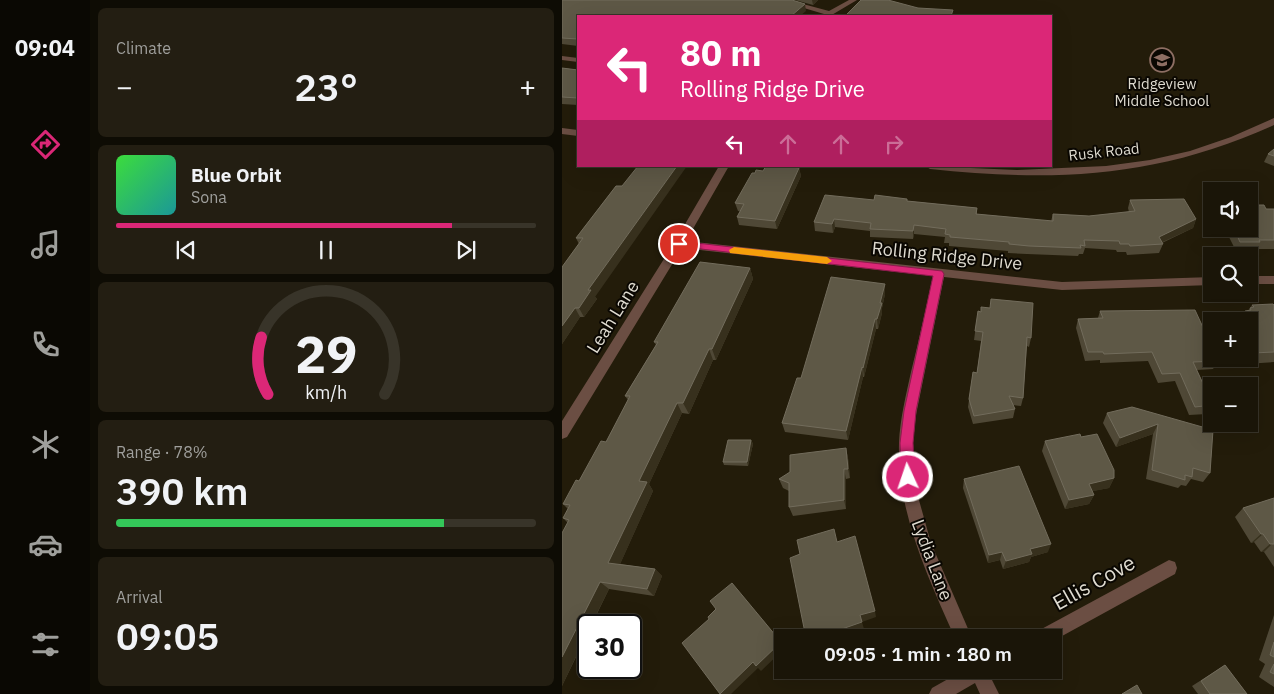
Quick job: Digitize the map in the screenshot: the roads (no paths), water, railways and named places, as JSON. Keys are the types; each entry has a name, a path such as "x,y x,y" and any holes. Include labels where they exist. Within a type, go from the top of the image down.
{"street":[{"path":"780,0 827,15 854,0"},
{"path":"562,58 577,60"},
{"name":"Rusk Road","path":"947,167 1030,172 1120,167 1170,159 1202,151 1255,131 1274,121"},
{"path":"562,131 577,133"},
{"name":"Leah Lane","path":"562,433 679,244 723,167"},
{"name":"Rolling Ridge Drive","path":"679,244 1062,286 1203,281"},
{"name":"Lydia Lane","path":"939,274 910,411 906,443 908,477 915,514 926,553 960,629"},
{"path":"1258,280 1274,280"},
{"name":"Ellis Cove","path":"1058,629 1169,568"},
{"path":"938,694 964,679"},
{"path":"984,679 990,694"}],"place":[{"name":"Ridgeview Middle School","path":"1162,60"}]}
